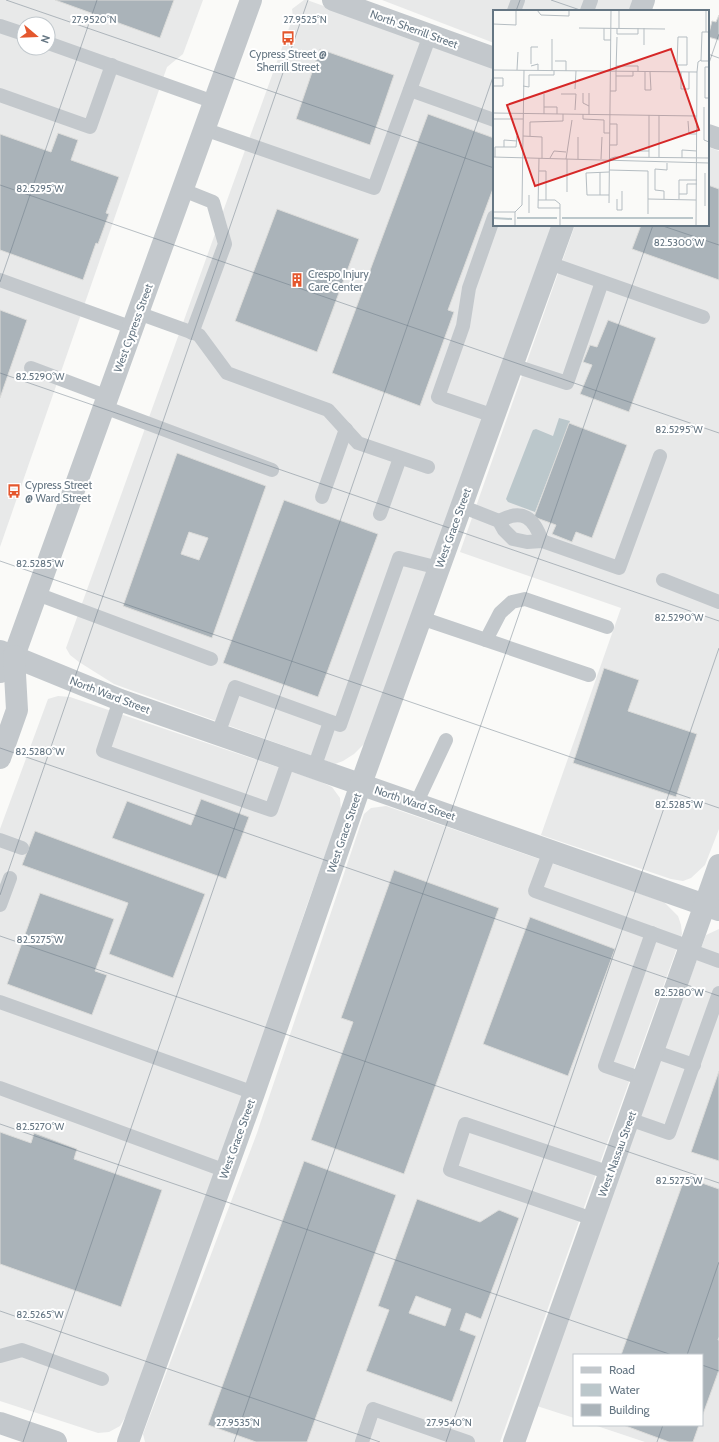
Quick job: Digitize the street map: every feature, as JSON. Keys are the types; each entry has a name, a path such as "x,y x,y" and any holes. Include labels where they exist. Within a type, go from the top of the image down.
{"street":[{"name":"West Cypress Street","path":"0,758 17,710 5,660 37,594 251,0"},
{"name":"North Sherrill Street","path":"333,0 361,5 430,35 493,58"},
{"path":"640,10 644,0"},
{"path":"709,135 719,139"},
{"name":"West Grace Street","path":"128,1442 254,1093 361,784 563,226"},
{"name":"North Ward Street","path":"5,660 712,907"},
{"name":"West Nassau Street","path":"514,1442 690,948 712,907 719,865"},
{"path":"0,1423 56,1442"}],"lane":[{"path":"514,10 518,0"},
{"path":"587,10 591,0"},
{"path":"0,26 16,31"},
{"path":"204,129 374,188 430,35"},
{"path":"56,46 214,102"},
{"path":"0,95 90,127 112,65"},
{"path":"410,90 493,120"},
{"path":"182,190 213,202 225,244 192,333"},
{"path":"493,220 469,288 463,326 438,397 494,416"},
{"path":"549,263 703,317"},
{"path":"0,280 135,320 199,335 227,373 328,410 358,443 428,467"},
{"path":"512,365 567,383 602,282"},
{"path":"31,368 106,402 272,470"},
{"path":"322,497 346,429"},
{"path":"461,506 499,521 504,530 513,539 527,542 542,541 619,568 660,456"},
{"path":"380,514 400,458"},
{"path":"499,521 517,514 532,520 542,541"},
{"path":"218,734 235,687 340,725 399,558 439,568"},
{"path":"663,580 719,602"},
{"path":"37,594 211,659"},
{"path":"486,640 500,613 512,602 525,599 606,627"},
{"path":"421,618 589,675"},
{"path":"120,700 103,751 271,810 289,759"},
{"path":"314,768 330,722"},
{"path":"416,804 446,740"},
{"path":"0,840 22,848"},
{"path":"550,851 536,891 652,933 719,961"},
{"path":"0,905 10,878"},
{"path":"643,1079 605,1066 652,933"},
{"path":"629,1119 669,1133 719,993"},
{"path":"0,1002 254,1093"},
{"path":"653,1051 694,1065"},
{"path":"0,1088 226,1170"},
{"path":"594,1219 450,1170 465,1124 610,1173"},
{"path":"0,1356 22,1350 102,1379"},
{"path":"362,1442 373,1409 468,1442"}],"shaded area":[{"path":"0,0 203,0 183,54 167,67 0,547"},
{"path":"304,0 307,0 493,67 493,226 553,226 366,742 354,754 335,764 114,684 79,662 70,655 66,648 293,17 292,9"},
{"path":"382,0 634,0 630,10 493,10 493,43"},
{"path":"709,147 719,151 719,829 705,865 691,878 683,881 671,879 541,835 621,608 460,552 575,226 709,226"},
{"path":"58,696 70,697 319,781 332,787 340,798 341,811 306,908 237,1115 129,1411 120,1426 109,1432 98,1433 0,1401 0,829 48,699"},
{"path":"386,806 664,902 678,916 681,925 682,934 500,1442 145,1442 143,1434 257,1133 364,814 371,808"},
{"path":"719,929 719,1442 645,1442 597,1426 703,1426 703,1354 573,1354 573,1418 537,1406 630,1143 706,935"}],"water":[{"path":"559,418 570,421 535,512 508,502 506,499 533,430 536,429 553,436"}],"building":[{"path":"55,0 174,0 160,38"},
{"path":"719,15 719,40 709,37 712,21 716,22"},
{"path":"320,49 394,75 370,145 296,119"},
{"path":"428,114 493,138 493,189 448,310 454,312 420,406 332,373"},
{"path":"58,133 78,140 71,160 119,177 106,213 109,214 98,244 96,243 83,280 0,250 0,134 51,152"},
{"path":"709,185 719,189 719,280 632,249 641,226 709,226"},
{"name":"Crespo Injury Care Center","path":"277,209 359,239 317,352 235,321"},
{"path":"0,310 27,320 0,398"},
{"path":"608,320 656,338 629,412 580,394 592,365 583,362 590,345 597,347"},
{"path":"569,423 627,445 592,538 576,532 572,542 552,534 556,525 534,517"},
{"path":"177,453 266,486 212,638 123,606","holes":["189,532 208,538 199,560 181,554"]},
{"path":"284,500 378,534 318,697 223,663"},
{"path":"604,668 639,680 628,711 697,734 676,797 573,763"},
{"path":"201,799 249,817 226,879 112,838 127,801 191,825"},
{"path":"35,831 205,894 173,978 109,954 128,903 22,865"},
{"path":"394,870 499,908 404,1174 311,1140 353,1022 341,1018"},
{"path":"40,893 114,919 95,971 107,975 92,1015 7,984"},
{"path":"530,917 615,949 568,1076 483,1044"},
{"path":"719,1071 719,1161 691,1152"},
{"path":"0,1132 31,1143 34,1133 77,1149 74,1159 162,1190 121,1307 0,1264"},
{"path":"304,1161 396,1195 307,1442 256,1442 208,1425"},
{"path":"685,1177 719,1189 719,1370 703,1414 703,1354 621,1354"},
{"path":"417,1199 480,1222 499,1210 519,1218 481,1319 466,1313 460,1330 476,1336 452,1402 366,1371 389,1310 378,1306","holes":["416,1296 451,1309 445,1326 409,1313"]},
{"path":"626,1426 699,1426 693,1442 669,1442"}],"place":[{"name":"Cypress Street @ Sherrill Street","path":"288,38"},
{"name":"Crespo Injury Care Center","path":"297,280"},
{"name":"Cypress Street @ Ward Street","path":"14,491"}]}
